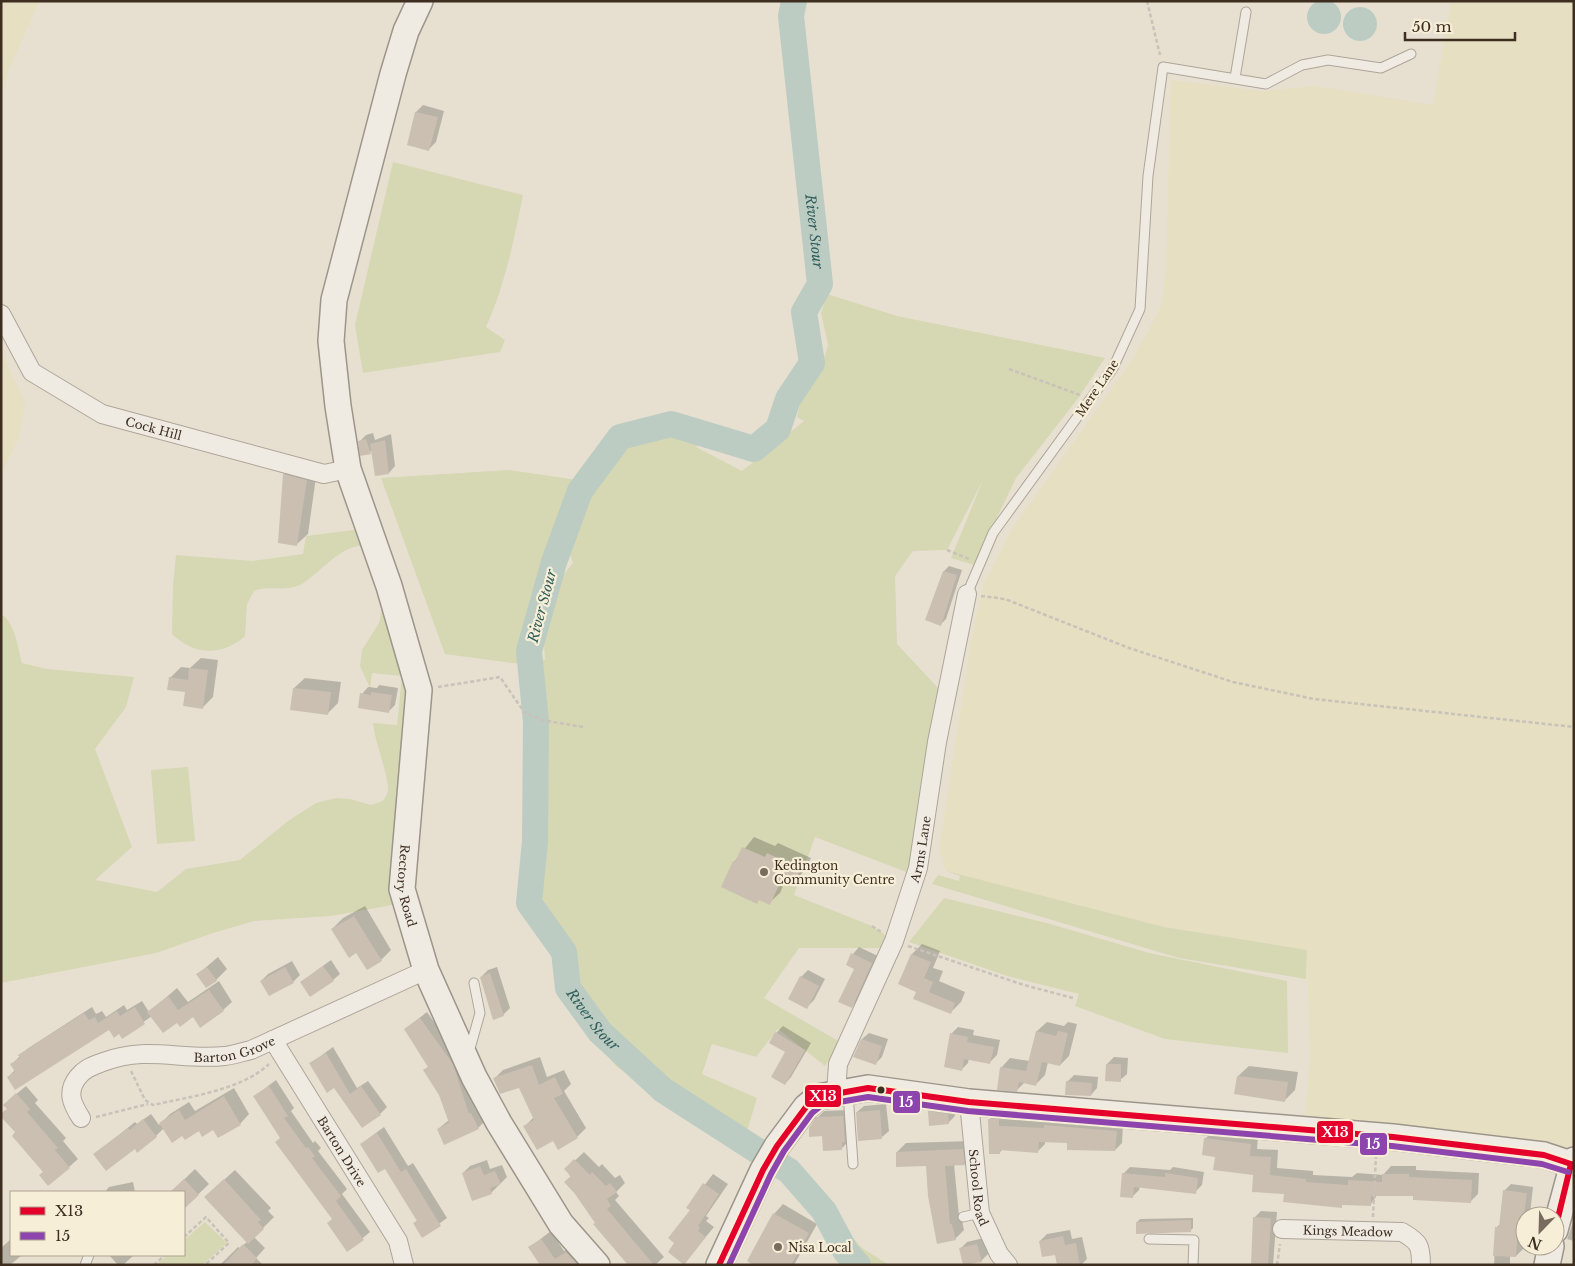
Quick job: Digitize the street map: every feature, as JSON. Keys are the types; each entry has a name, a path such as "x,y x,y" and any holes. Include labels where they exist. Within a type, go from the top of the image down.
{"street":[{"name":"Rectory Road","path":"420,1 406,31 393,74 334,300 331,341 338,406 348,469 389,586 419,690 402,890 426,970 466,1059 499,1123 561,1224 597,1265"},
{"name":"Cock Hill","path":"1,314 32,372 102,414 324,474 348,469"},
{"name":"Arms Lane","path":"842,1092 838,1064 894,941 908,883 920,860 949,676 967,594"},
{"name":"Barton Grove","path":"81,1118 73,1105 70,1093 74,1082 84,1069 124,1056 154,1053 224,1056 276,1046 426,970"},
{"name":"Barton Drive","path":"276,1046 398,1241 404,1265"},
{"path":"719,1265 763,1170 777,1146 806,1107 818,1097 868,1088 969,1102 1393,1137 1544,1155 1572,1162 1561,1206"},
{"name":"School Road","path":"969,1102 971,1215 1008,1265"},
{"name":"Kings Meadow","path":"1282,1229 1402,1232 1414,1239 1421,1248 1421,1265"}],"lane":[{"path":"1235,78 1246,12"},
{"path":"1163,66 1266,84 1302,65 1328,60 1381,68 1411,54"},
{"name":"Mere Lane","path":"967,594 993,533 1113,368 1140,309 1148,176 1163,66"},
{"path":"466,1059 480,1013 474,983"},
{"path":"842,1092 853,1164"},
{"path":"1149,1239 1194,1240 1193,1265"}],"path":[{"path":"1147,1 1163,66"},
{"path":"1009,369 1091,399"},
{"path":"947,550 980,564"},
{"path":"967,594 1005,599 1129,648 1233,682 1305,697 1574,727"},
{"path":"419,690 500,677 524,712 542,720 583,726"},
{"path":"894,941 1024,985 1073,998"},
{"path":"81,1118 90,1118 192,1096 243,1080 257,1074 276,1046"},
{"path":"124,1056 148,1104"},
{"path":"1373,1230 1376,1152"},
{"path":"185,1237 206,1217 229,1243 205,1265"},
{"path":"1277,1265 1282,1229"},
{"path":"154,1265 164,1256"}],"shaded area":[{"path":"1324,0 1336,5 1341,17 1336,29 1324,34 1312,29 1307,17 1312,5"},
{"path":"1,1 39,1 1,89"},
{"path":"1451,1 1574,1 1574,1143 1565,1148 1305,1115 1310,1060 1307,950 1164,927 946,871 939,848 972,636 983,586 1012,529 1131,361 1161,307 1166,270 1171,80 1262,91 1315,86 1433,105"},
{"path":"1360,7 1367,8 1372,12 1376,17 1376,31 1372,36 1367,40 1360,41 1353,40 1348,36 1344,31 1343,24 1344,17 1348,12 1353,8"},
{"path":"1,352 25,402 20,435 1,474"}],"green space":[{"path":"393,162 523,195 504,279 486,327 505,340 500,352 363,373 355,325"},
{"path":"827,294 897,316 1105,358 1079,397 1016,478 974,565 951,558 983,480 947,550 913,551 895,576 897,644 939,689 930,761 909,873 815,837 794,895 872,926 894,941 883,948 799,948 764,998 840,1042 825,1066 778,1029 756,1057 712,1044 702,1074 757,1098 747,1131 770,1145 759,1163 748,1152 659,1098 616,1066 584,1027 564,985 556,954 527,910 524,891 530,836 527,665 445,654 381,478 509,470 577,480 569,495 532,622 531,632 534,648 527,664 545,660 543,628 561,578 573,563 568,548 577,518 592,493 590,488 601,466 631,440 657,428 674,427 709,434 696,447 742,471 804,421 797,417 804,387 823,362 828,345 821,313"},
{"path":"362,529 369,547 359,546 350,548 333,559 308,580 295,587 259,589 254,591 247,604 245,636 236,643 218,650 199,650 172,634 176,555 253,561 303,554 306,536"},
{"path":"385,591 414,673 399,899 392,905 331,916 254,921 156,953 1,983 1,614 13,629 22,663 47,669 134,677 126,707 95,749 132,847 95,880 157,892 186,869 240,860 288,821 316,803 336,798 350,799 371,805 383,801 388,791 387,783 373,723 397,725 402,676 372,673 370,688 360,666 362,650 379,623"},
{"path":"188,767 195,841 157,844 151,770"},
{"path":"946,871 1164,927 1307,950 1306,979 1179,958 932,884 938,875 959,881 960,876"},
{"path":"944,898 1047,923 1149,953 1287,981 1288,1053 1165,1039 1075,1006 1079,994 1007,976 909,942"},
{"path":"779,1156 862,1248 889,1265 844,1265 825,1225 773,1171"},
{"path":"205,1222 227,1243 202,1265 156,1265 167,1256 185,1256 185,1239"}],"building":[{"path":"415,112 438,117 429,151 407,145"},
{"path":"366,439 371,454 360,456 358,441"},
{"path":"385,440 389,474 375,476 370,444"},
{"path":"283,474 307,480 297,546 278,543"},
{"path":"943,571 957,575 941,626 925,620"},
{"path":"189,668 208,670 203,709 183,706 185,692 167,690 169,677 188,680"},
{"path":"293,688 331,692 328,715 290,710"},
{"path":"371,692 392,695 389,713 358,708 360,693 371,695"},
{"name":"Kedington Community Centre","path":"742,847 765,857 767,853 801,869 795,882 783,876 770,905 759,900 757,904 721,887"},
{"path":"354,916 382,961 367,970 356,953 349,958 331,929"},
{"path":"851,953 872,963 852,1008 838,1002 854,969 846,965"},
{"path":"911,954 931,962 924,978 933,982 929,992 955,1003 951,1014 913,999 916,992 898,984"},
{"path":"323,966 334,981 310,997 300,982"},
{"path":"207,967 217,981 206,988 196,974"},
{"path":"285,967 294,983 269,996 260,981"},
{"path":"490,973 504,1016 493,1020 480,977"},
{"path":"800,976 819,986 807,1009 788,999"},
{"path":"209,990 224,1011 200,1028 193,1017 180,1027 177,1023 163,1033 147,1012 168,996 178,1010"},
{"path":"135,1007 145,1024 122,1039 119,1034 114,1038 109,1030 15,1090 7,1077 15,1072 10,1064 20,1058 18,1055 84,1013 89,1020 95,1017 98,1023 117,1011 120,1016"},
{"path":"420,1018 453,1064 469,1114 471,1113 479,1129 444,1145 437,1129 449,1123 439,1095 423,1070 428,1067 404,1029"},
{"path":"1036,1031 1056,1036 1058,1031 1068,1033 1060,1066 1042,1062 1036,1086 1019,1082 1017,1092 997,1090 1000,1067 1026,1071"},
{"path":"775,1032 805,1050 785,1085 771,1077 785,1052 769,1043"},
{"path":"950,1033 968,1037 967,1042 994,1047 990,1064 964,1059 962,1071 944,1067"},
{"path":"861,1039 882,1046 876,1065 853,1057"},
{"path":"326,1053 350,1094 361,1086 381,1115 362,1128 334,1088 327,1093 309,1063"},
{"path":"1106,1064 1121,1064 1121,1082 1105,1081"},
{"path":"532,1065 539,1085 555,1077 563,1094 554,1098 578,1138 558,1150 553,1141 537,1150 523,1126 534,1120 519,1088 500,1094 493,1078"},
{"path":"1237,1076 1288,1082 1285,1102 1234,1094"},
{"path":"1066,1081 1092,1083 1091,1096 1065,1095"},
{"path":"269,1086 288,1116 284,1118 306,1148 308,1147 315,1156 312,1158 341,1196 336,1201 364,1240 347,1252 327,1223 332,1219 275,1142 280,1138 253,1096"},
{"path":"16,1093 30,1109 27,1112 58,1148 55,1150 70,1168 48,1186 39,1175 43,1172 12,1136 15,1132 1,1117 1,1113 7,1109 3,1105"},
{"path":"224,1096 241,1125 218,1138 213,1130 202,1137 199,1131 185,1140 182,1136 172,1143 159,1123 179,1110 185,1120"},
{"path":"880,1110 882,1139 858,1141 856,1112"},
{"path":"928,1111 948,1114 949,1124 929,1126"},
{"path":"843,1116 845,1142 842,1142 842,1150 823,1151 822,1136 809,1137 809,1128 816,1117"},
{"path":"143,1119 157,1137 137,1153 135,1149 106,1171 93,1154 128,1128 130,1130"},
{"path":"988,1119 999,1119 999,1126 1044,1128 1044,1125 1117,1131 1115,1151 1067,1150 1067,1143 1039,1142 1038,1153 1000,1150 1000,1154 989,1154"},
{"path":"377,1133 401,1172 406,1169 441,1226 422,1238 413,1223 417,1221 385,1169 378,1173 360,1144"},
{"path":"1204,1138 1251,1144 1250,1156 1271,1157 1270,1175 1306,1179 1306,1182 1348,1185 1348,1180 1382,1182 1382,1174 1409,1174 1409,1177 1472,1180 1471,1203 1413,1200 1413,1196 1371,1196 1371,1206 1342,1205 1342,1208 1283,1202 1284,1194 1252,1192 1253,1175 1213,1170 1215,1157 1202,1155"},
{"path":"963,1149 965,1165 945,1166 950,1224 952,1224 956,1240 937,1244 928,1196 926,1166 896,1167 896,1152"},
{"path":"574,1159 590,1175 592,1172 606,1186 610,1183 617,1192 607,1199 611,1206 607,1209 654,1265 628,1265 593,1224 595,1223 575,1194 564,1182 571,1176 564,1169"},
{"path":"480,1166 484,1175 495,1171 501,1184 490,1188 492,1194 472,1201 462,1173"},
{"path":"1122,1173 1165,1177 1165,1173 1198,1178 1196,1194 1134,1187 1133,1198 1120,1197"},
{"path":"184,1179 199,1195 185,1208 185,1191 171,1191"},
{"path":"224,1179 261,1220 258,1222 264,1229 248,1244 204,1197"},
{"path":"703,1183 719,1194 698,1226 700,1227 698,1231 706,1237 684,1265 668,1252 674,1243 668,1238 690,1210 686,1208"},
{"path":"1503,1190 1527,1193 1525,1206 1515,1206 1516,1257 1493,1256 1495,1227 1499,1227"},
{"name":"Nisa Local","path":"773,1213 809,1233 791,1265 753,1265 747,1261"},
{"path":"1253,1217 1271,1218 1268,1265 1251,1265"},
{"path":"1191,1220 1191,1232 1136,1234 1136,1222"},
{"path":"1063,1236 1065,1245 1076,1243 1080,1265 1057,1265 1055,1255 1042,1257 1039,1241"},
{"path":"541,1239 555,1259 566,1252 578,1265 540,1265 528,1247"},
{"path":"243,1244 257,1258 251,1265 223,1265"},
{"path":"977,1244 982,1262 963,1265 959,1248"}],"waterway":[{"name":"River Stour","path":"794,1 791,16 820,284 804,312 812,363 788,399 778,429 754,449 671,424 620,437 580,491 554,562 529,651 536,722 535,841 529,903 564,952 568,988 600,1032 663,1090 789,1171 824,1211 846,1252 858,1265"}],"transit line":[{"name":"X13","path":"719,1265 763,1170 777,1146 806,1107 818,1097 868,1088 969,1102 1393,1137 1544,1155 1571,1164"},
{"name":"15","path":"729,1265 771,1174 784,1151 812,1113 822,1105 868,1097 968,1111 1392,1146 1542,1164 1568,1172"},
{"name":"X13","path":"1561,1206 1571,1164"}],"place":[{"name":"Kedington Community Centre","path":"764,872"},
{"name":"Nisa Local","path":"778,1247"}]}
